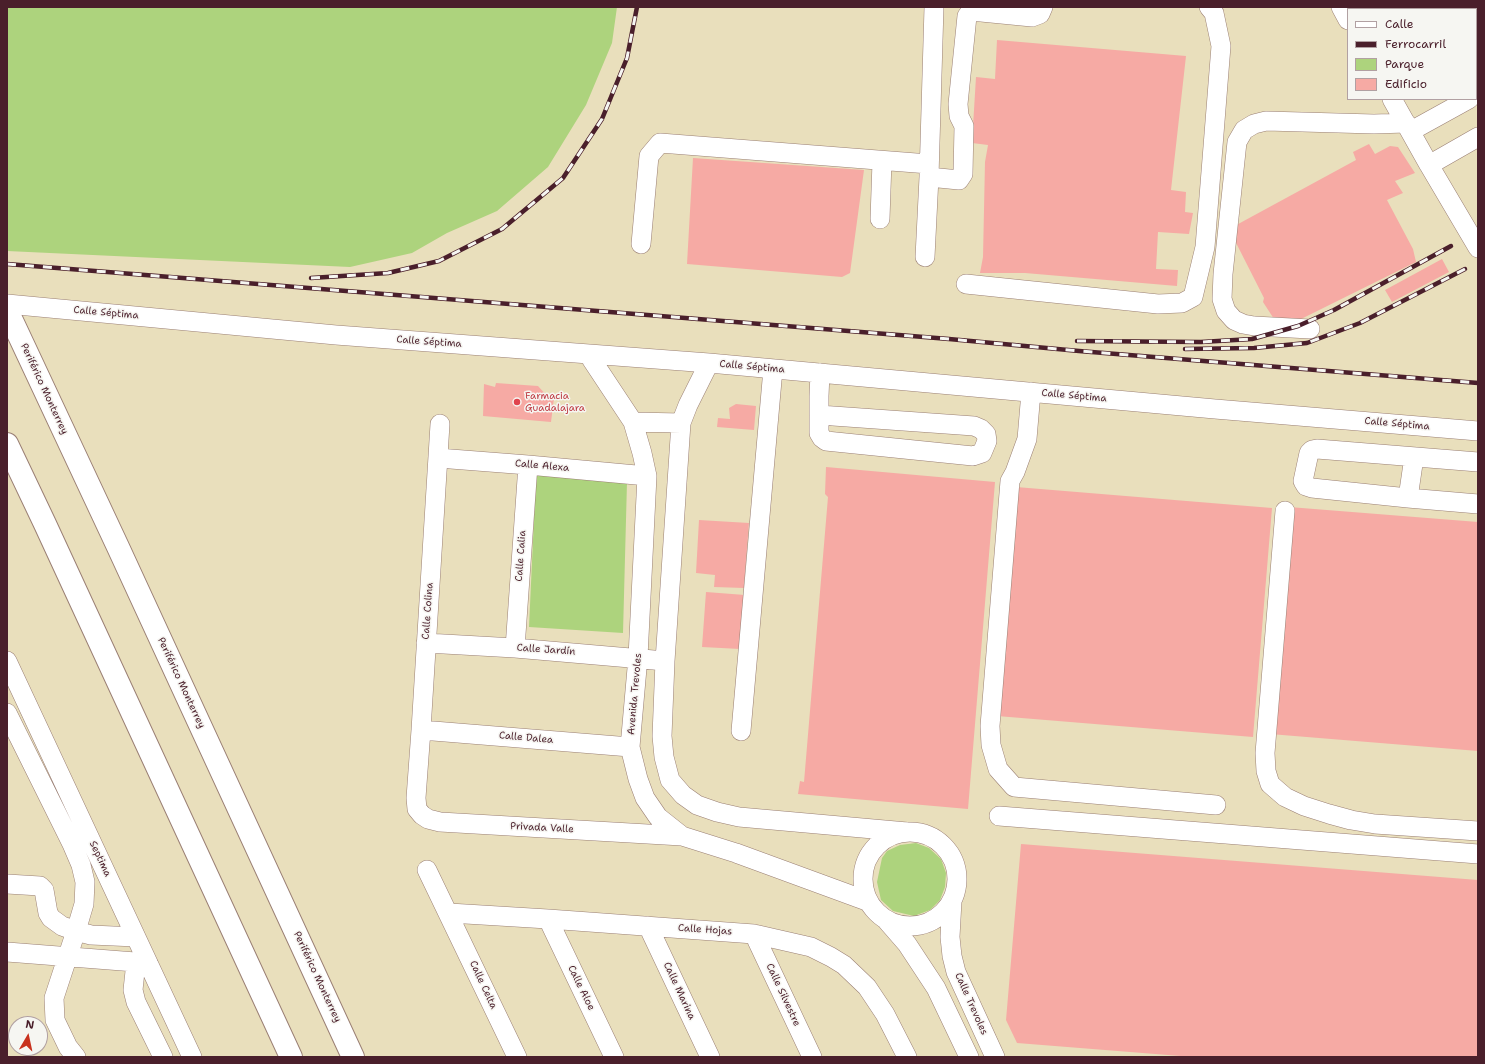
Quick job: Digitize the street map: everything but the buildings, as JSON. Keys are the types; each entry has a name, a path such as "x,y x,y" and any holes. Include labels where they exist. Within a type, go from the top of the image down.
{"highway":[{"name":"Periférico Monterrey","path":"13,310 118,547 353,1057"},
{"path":"7,444 52,538 291,1057"}],"street":[{"path":"925,257 934,7"},
{"path":"641,244 649,156 660,144 882,161 929,171 959,180 963,174 964,126 959,116 958,104 967,16 971,10 1032,17 1040,14 1043,7"},
{"path":"966,284 1158,304 1182,303 1193,297 1205,247 1221,46 1214,13 1209,7"},
{"path":"1340,7 1347,18"},
{"path":"1393,100 1478,248"},
{"path":"1310,329 1243,324 1234,320 1226,311 1222,299 1223,274 1237,142 1244,130 1254,124 1266,122 1374,124 1408,127 1467,100"},
{"path":"1429,165 1478,137"},
{"path":"880,219 882,161"},
{"name":"Calle Séptima","path":"13,310 709,363 1478,431"},
{"name":"Avenida Trevoles","path":"588,354 632,422 642,453 646,476 638,658 630,747 638,779 646,798 658,817 682,836 736,853 867,901"},
{"path":"709,363 681,424 662,736 664,757 670,780 683,795 692,802 717,812 739,817 923,834 938,841 950,853 956,869 957,885 952,901 940,916 924,925 905,926 887,921"},
{"path":"741,731 773,369"},
{"path":"819,415 974,426 981,429 986,434 987,441 982,453 973,456 826,441 818,432 820,373"},
{"path":"1031,392 1027,439 1015,472 1010,481 1009,488 990,726 991,745 998,769 1014,787 1216,805"},
{"path":"632,422 681,424"},
{"name":"Calle Colina","path":"416,798 440,424"},
{"path":"1478,462 1322,449 1312,450 1307,458 1303,481 1306,486 1312,488 1478,504"},
{"path":"1408,498 1414,457"},
{"name":"Calle Alexa","path":"438,458 646,476"},
{"name":"Calle Calia","path":"515,648 528,465"},
{"path":"1285,511 1265,754 1266,771 1270,784 1285,798 1304,806 1344,818 1375,824 1478,831"},
{"name":"Calle Jardín","path":"426,643 515,648 666,661"},
{"name":"Septima","path":"7,661 136,937 142,963 192,1057"},
{"path":"7,713 72,844 81,865 85,882 84,904 69,957 54,998 55,1020 68,1046 76,1057"},
{"name":"Calle Dalea","path":"421,730 630,747"},
{"name":"Privada Valle","path":"416,798 417,809 422,815 428,819 440,822 682,836"},
{"path":"999,816 1478,854"},
{"path":"907,832 885,839 868,856 862,878 867,901 875,912 887,921 907,944 936,988 969,1057"},
{"name":"Calle Celta","path":"427,870 517,1057"},
{"path":"7,884 40,886 44,890 48,912 51,918 56,922 76,931 101,936 136,937"},
{"name":"Calle Trevoles","path":"952,901 950,937 952,956 956,972 995,1057"},
{"name":"Calle Hojas","path":"449,913 754,934 811,947 831,956 844,965 867,987 885,1014 906,1057"},
{"name":"Calle Aloe","path":"548,919 614,1057"},
{"name":"Calle Marina","path":"648,926 710,1057"},
{"name":"Calle Silvestre","path":"754,934 812,1057"},
{"path":"7,952 142,963 133,990 136,1002 163,1057"}],"green space":[{"path":"7,7 617,7 612,43 586,105 548,167 497,211 447,233 412,253 350,267 7,251"},
{"path":"536,475 627,482 623,633 529,627"},
{"path":"916,843 929,848 941,859 946,873 945,887 940,900 930,910 914,916 893,911 881,900 877,882 882,858 887,851 900,845"}],"railway":[{"path":"311,278 388,273 439,261 502,229 563,178 602,119 627,58 637,7"},
{"path":"1077,341 1201,342 1252,339 1298,326 1334,310 1451,246"},
{"path":"7,264 949,339 1478,383"},
{"path":"1185,349 1254,348 1307,343 1360,323 1465,269"}],"place":[{"name":"Farmacia Guadalajara","path":"517,402"}]}
